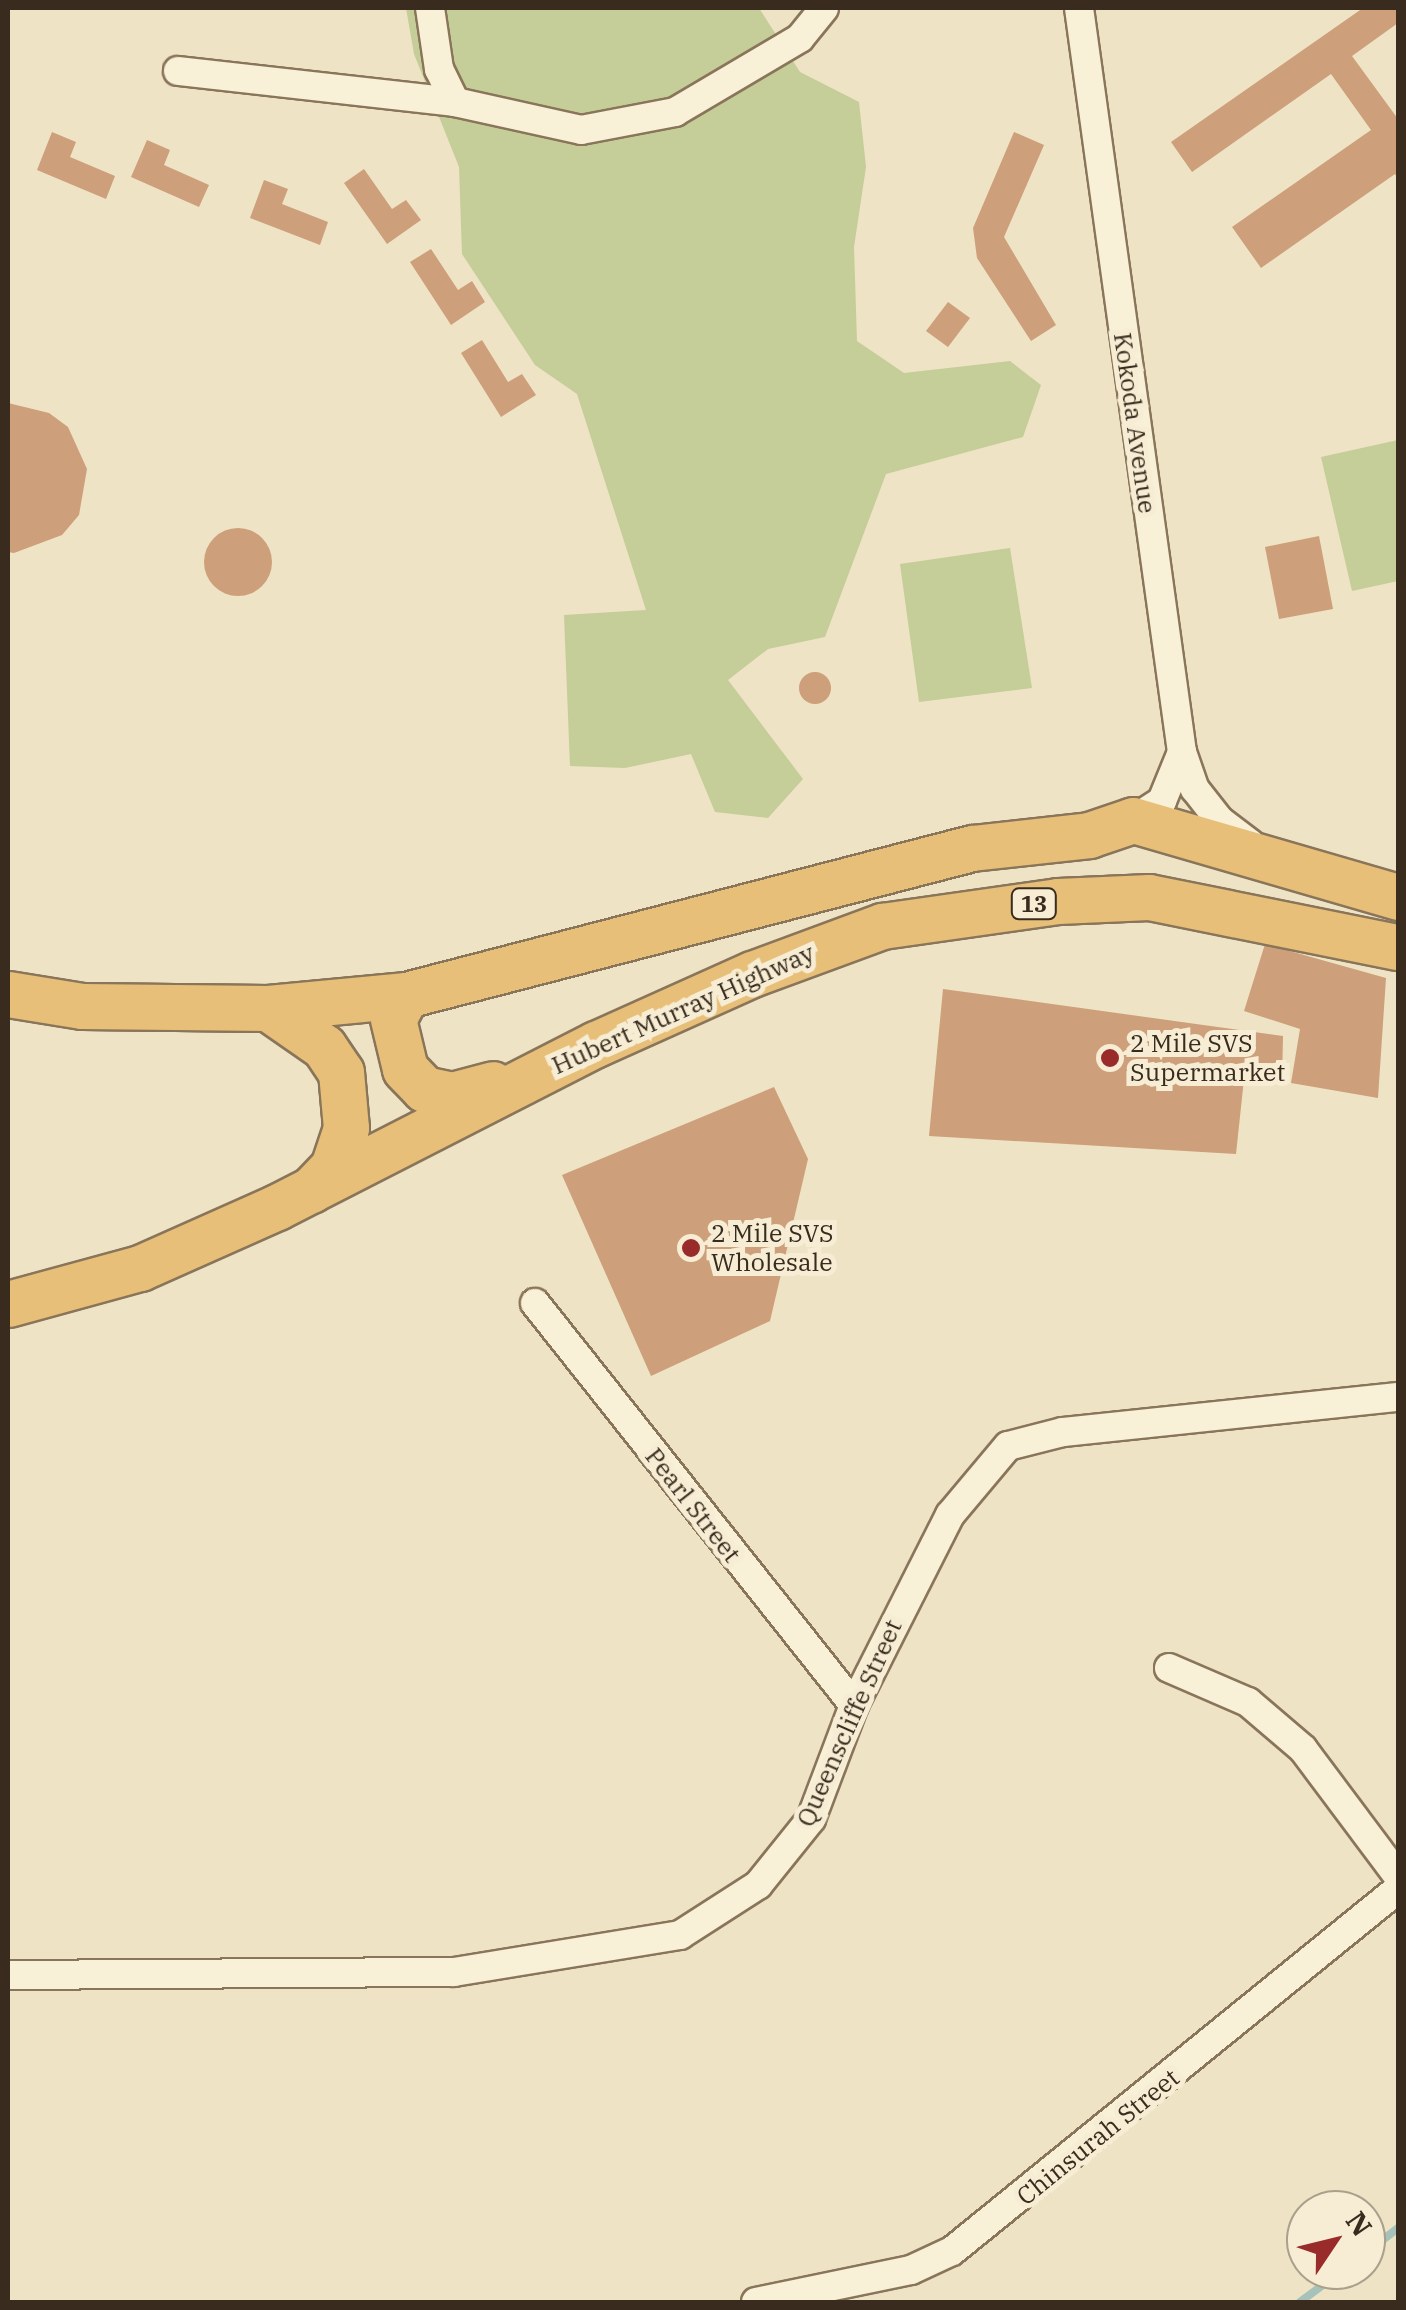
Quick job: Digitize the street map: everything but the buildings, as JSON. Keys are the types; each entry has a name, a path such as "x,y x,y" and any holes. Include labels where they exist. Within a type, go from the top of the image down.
{"highway":[{"path":"8,994 82,1006 268,1008 406,995 972,848 1089,835 1133,820 1278,859 1398,897"},
{"name":"Hubert Murray Highway","path":"8,1304 140,1268 311,1190 596,1044 752,974 882,926 1058,901 1149,898 1398,947"},
{"path":"406,995 393,1018 396,1051 424,1089 478,1092 559,1050 596,1044"},
{"path":"268,1008 324,1047 341,1072 346,1128 334,1167 311,1190"}],"street":[{"path":"430,8 439,69 454,102"},
{"path":"178,70 454,102 581,130 674,112 800,38 824,8"},
{"name":"Kokoda Avenue","path":"1079,8 1182,752"},
{"path":"1133,820 1162,801 1182,752"},
{"path":"1182,752 1196,789 1219,820 1278,859"},
{"name":"Pearl Street","path":"535,1302 854,1705"},
{"name":"Queenscliffe Street","path":"8,1974 454,1972 680,1935 758,1885 811,1819 854,1705 950,1515 1008,1446 1063,1432 1398,1398"},
{"path":"1169,1668 1248,1702 1303,1749 1398,1876"},
{"name":"Chinsurah Street","path":"756,2302 910,2270 952,2251 1398,1888"}],"green space":[{"path":"406,8 759,8 800,72 859,102 866,167 854,247 857,341 904,373 1010,361 1041,385 1023,437 886,474 825,637 768,649 728,680 803,779 768,818 715,812 691,754 625,768 570,766 564,615 646,610 577,394 535,365 462,254 459,167 414,54"},
{"path":"1398,440 1398,581 1352,591 1321,457"},
{"path":"1010,548 1032,688 919,702 900,564"}],"waterway":[{"path":"1386,2237 1398,2228"},
{"path":"1300,2302 1316,2290"}],"place":[{"name":"2 Mile SVS Supermarket","path":"1110,1058"},
{"name":"2 Mile SVS Wholesale","path":"691,1248"}]}
